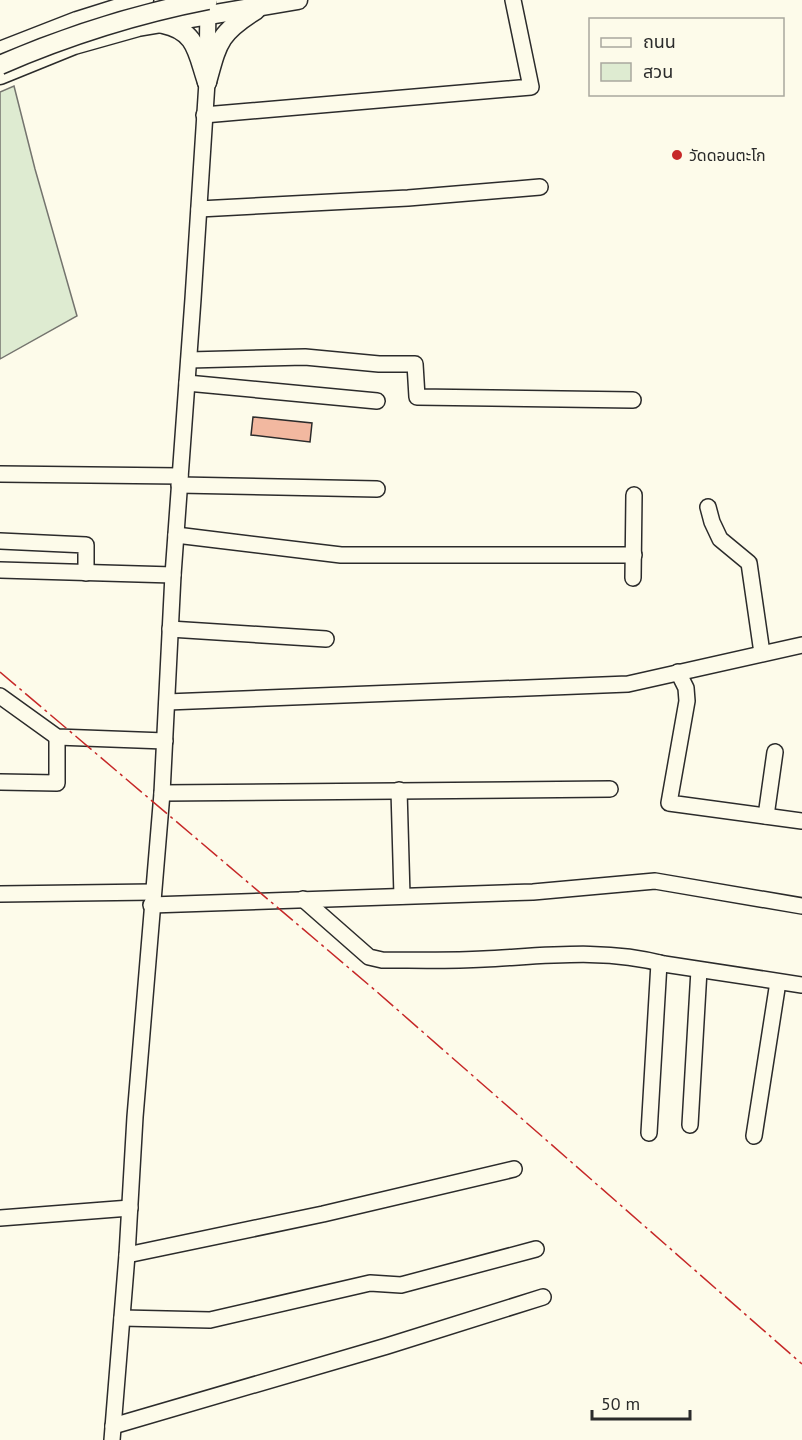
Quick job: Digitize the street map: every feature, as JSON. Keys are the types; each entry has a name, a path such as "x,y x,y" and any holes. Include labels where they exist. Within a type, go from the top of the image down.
{"main road":[{"path":"0,38 105,0"},
{"path":"0,51 77,21 144,0"},
{"path":"0,65 90,30 177,6 208,8 298,0"},
{"path":"207,82 215,53 224,33 265,4"},
{"path":"0,75 74,45 138,27 160,24 208,8"},
{"path":"160,24 175,27 189,34 207,82"}],"street":[{"path":"204,116 531,87 513,0"},
{"path":"208,8 207,82 173,575 162,793 112,1433 543,1297"},
{"path":"199,209 408,198 540,187"},
{"path":"189,360 305,357 379,364 415,364 417,397 633,400"},
{"path":"187,383 377,401"},
{"path":"0,474 377,489"},
{"path":"633,578 634,495"},
{"path":"708,507 720,539 749,563 762,653"},
{"path":"176,535 341,555 634,555"},
{"path":"0,541 86,545 86,573"},
{"path":"0,570 173,575"},
{"path":"170,629 326,639"},
{"path":"167,702 628,684 802,645"},
{"path":"678,672 686,688 687,701 669,803 802,821"},
{"path":"0,696 57,737 165,741"},
{"path":"0,782 57,783 57,737"},
{"path":"766,816 775,752"},
{"path":"162,793 610,789"},
{"path":"399,790 402,896"},
{"path":"0,894 152,899 303,899 533,892 655,881 802,906"},
{"path":"303,899 369,957 382,960 606,954 643,958 699,970 802,985"},
{"path":"649,1133 659,963"},
{"path":"690,1125 699,970"},
{"path":"754,1136 778,982"},
{"path":"127,1255 312,1216 514,1169"},
{"path":"0,1218 130,1208"},
{"path":"122,1318 210,1320 370,1283 401,1285 536,1249"}],"green space":[{"path":"14,86 77,316 0,359 0,92"}],"building":[{"path":"253,417 312,423 310,442 251,435"}],"power":[{"path":"0,672 376,991 802,1364"}],"place":[{"name":"วัดดอนตะโก","path":"677,155"}]}
